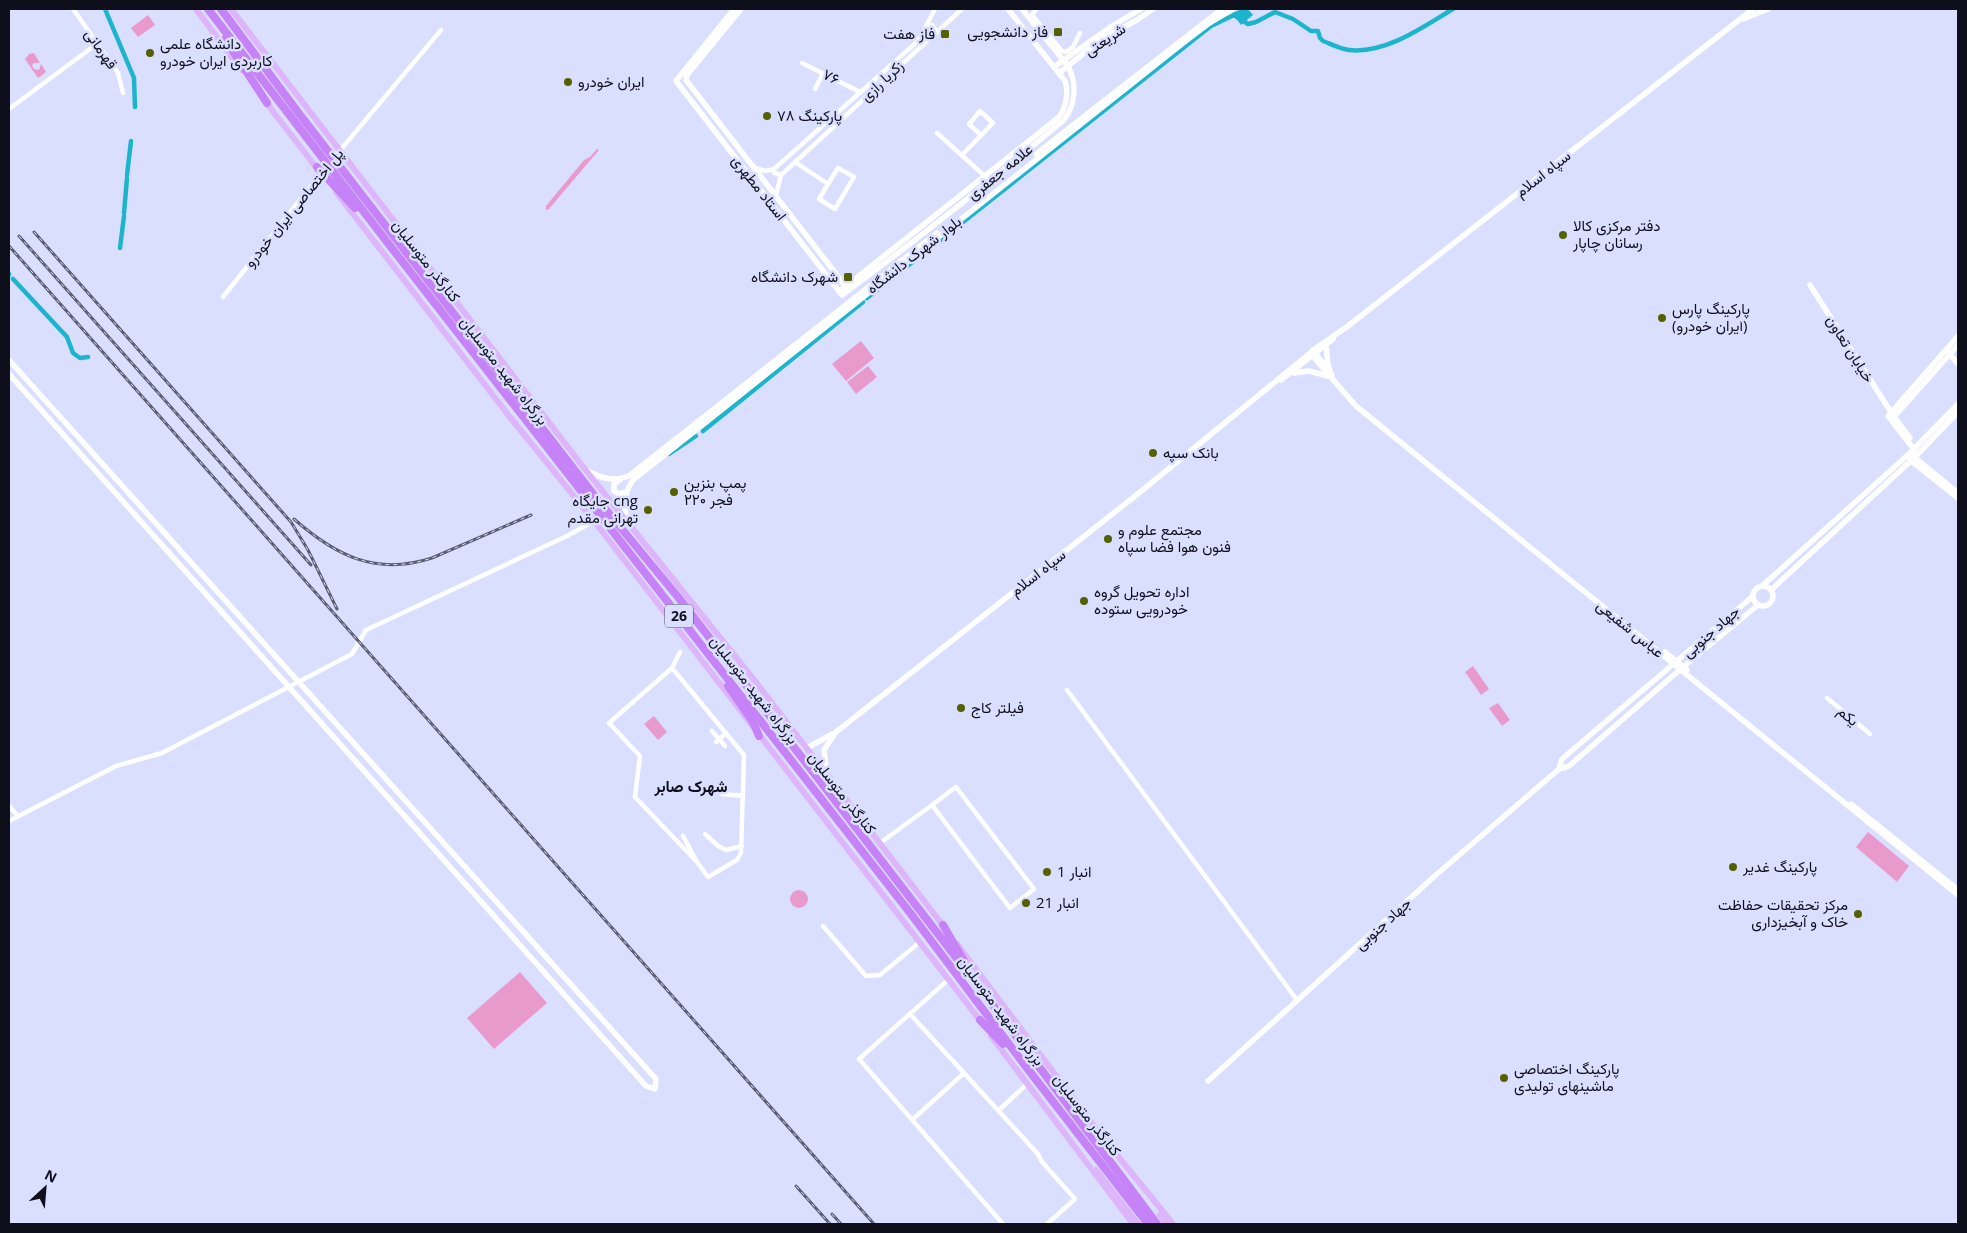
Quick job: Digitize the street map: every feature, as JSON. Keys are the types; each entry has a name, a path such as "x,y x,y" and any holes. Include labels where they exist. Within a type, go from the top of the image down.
{"highway":[{"path":"208,9 219,30 267,104"},
{"name":"بزرگراه شهید متوسلیان","path":"208,9 620,542 709,654 1148,1224"},
{"name":"بزرگراه شهید متوسلیان","path":"220,9 597,499 678,597 1163,1222"},
{"path":"227,9 262,64"},
{"path":"317,168 391,247"},
{"path":"709,654 723,680 753,722 759,736"},
{"path":"943,925 989,1000"},
{"path":"980,1020 1026,1068"}],"main road":[{"name":"کنارگذر متوسلیان","path":"196,9 267,104 509,416 594,521 920,942 1133,1224"},
{"name":"کنارگذر متوسلیان","path":"232,9 539,410 626,521 686,593 943,925 1103,1138 1173,1224"},
{"path":"468,332 539,410"},
{"path":"1050,1116 1066,1131 1138,1224"},
{"path":"1103,1138 1163,1222"}],"street":[{"name":"قهرمانی","path":"73,9 118,72 123,93"},
{"name":"استاد مطهری","path":"734,9 676,82 841,292"},
{"name":"استاد مطهری","path":"741,9 687,75 686,80 847,288"},
{"name":"زکریا رازی","path":"774,169 918,41 935,9"},
{"name":"زکریا رازی","path":"781,175 962,9"},
{"path":"1008,9 1059,73"},
{"name":"علامه جعفری","path":"841,292 989,182 1064,120 1070,112 1075,84 1068,66 1022,9"},
{"path":"1036,9 1032,15 1062,50 1066,52 1073,47 1080,33"},
{"name":"شریعتی","path":"1054,67 1112,26 1141,9"},
{"name":"شریعتی","path":"1059,73 1102,39 1153,9"},
{"name":"بلوار شهرک دانشگاه","path":"626,492 634,480 693,428 1222,9"},
{"name":"بلوار شهرک دانشگاه","path":"620,480 629,476 693,428 1183,43 1208,24 1233,9"},
{"name":"سپاه اسلام","path":"826,774 824,750 836,732 1275,383 1753,9"},
{"name":"سپاه اسلام","path":"1737,21 1768,9"},
{"path":"926,26 932,25 935,33"},
{"name":"پل اختصاصی ایران خودرو","path":"223,297 301,198 441,30"},
{"path":"9,109 98,44"},
{"name":"۷۶","path":"802,62 860,92"},
{"name":"علامه جعفری","path":"847,288 1059,117 1063,112 1068,89 1059,73"},
{"path":"815,90 823,74"},
{"path":"853,98 858,104"},
{"path":"962,155 981,136 993,123 980,111 969,124 981,136"},
{"path":"937,133 989,182"},
{"path":"798,148 804,154"},
{"path":"795,162 828,184"},
{"path":"755,168 765,171 774,169 774,174 777,176 781,175 776,195"},
{"path":"838,168 854,177 834,209 819,199 828,184 838,168"},
{"name":"خیابان تعاون","path":"1810,285 1892,415"},
{"name":"سپاه اسلام","path":"1275,383 1289,375 1348,326"},
{"path":"1958,336 1956,348 1948,352 1892,415 1888,416 1914,454 1958,498"},
{"path":"1326,346 1328,365 1332,377"},
{"path":"1948,352 1958,364"},
{"name":"عباس شفیعی","path":"1313,354 1356,406 1958,890"},
{"path":"9,360 656,1079 655,1089 646,1086 9,374"},
{"path":"1289,375 1309,371 1332,377"},
{"path":"31,399 37,392"},
{"path":"1771,590 1773,598 1770,603 1763,606 1755,602 1754,591 1914,454 1958,404"},
{"path":"1771,590 1958,412"},
{"path":"1914,454 1958,493"},
{"path":"97,472 104,466"},
{"path":"584,468 604,478 620,480"},
{"path":"620,480 614,484 614,491 618,494 626,492 624,500 626,521"},
{"path":"9,821 116,766 162,753 352,654 366,630 567,536 594,521"},
{"path":"174,558 181,551"},
{"path":"1762,586 1771,590"},
{"name":"جهاد جنوبی","path":"1559,769 1562,759 1753,596"},
{"name":"جهاد جنوبی","path":"1208,1081 1437,874 1559,769 1568,766 1758,605"},
{"path":"672,668 744,755 741,853 737,860 708,877 635,796 640,756 609,723 672,668 680,652"},
{"name":"عباس شفیعی","path":"1682,668 1958,896"},
{"path":"1066,690 1297,1000"},
{"name":"یکم","path":"1827,698 1870,734"},
{"path":"712,731 718,741 725,746"},
{"path":"804,746 809,747 836,732"},
{"path":"718,741 726,733"},
{"path":"712,787 722,794 743,796"},
{"path":"880,843 956,787 1034,889 1010,908 932,806"},
{"path":"9,806 18,816"},
{"path":"416,828 424,821"},
{"path":"705,834 718,846 726,850 742,846"},
{"path":"683,836 696,862"},
{"path":"823,926 866,976 880,975 920,942"},
{"path":"948,980 858,1059 1003,1224"},
{"path":"574,1005 582,997"},
{"path":"910,1014 999,1110 1075,1199 1047,1224"},
{"path":"912,1120 964,1073"},
{"path":"999,1110 1027,1084"}],"shaded area":[{"path":"148,15 155,25 138,37 131,28"},
{"path":"34,53 40,63 32,65 34,69 39,70 41,64 46,72 38,78 25,59 29,54"},
{"path":"597,149 599,150 548,210 546,209 546,206 584,160 590,157"},
{"path":"861,341 874,358 846,381 832,364"},
{"path":"868,366 877,377 856,394 847,382"},
{"path":"1473,666 1489,689 1481,695 1465,672"},
{"path":"1498,703 1510,720 1502,726 1489,708"},
{"path":"654,716 667,732 658,740 644,724"},
{"path":"1868,832 1909,866 1897,882 1856,847"},
{"path":"795,890 803,890 808,895 806,906 795,908 790,903 790,895"},
{"path":"520,972 547,1003 494,1049 467,1018"}],"water":[{"path":"1248,9 1253,15 1241,25 1232,13"}],"waterway":[{"path":"105,9 134,78 135,107"},
{"path":"867,298 1211,26 1234,15 1248,24 1275,12 1293,19 1311,31 1318,31 1323,41 1339,48 1363,50 1377,48 1404,38 1453,9"},
{"path":"127,175 131,141"},
{"path":"124,213 127,178"},
{"path":"120,248 124,216"},
{"path":"13,279 67,337 73,353 80,358 88,357"},
{"path":"703,431 863,302"},
{"path":"669,454 696,436"}],"railway":[{"path":"34,232 291,522 308,550 337,609"},
{"path":"19,236 311,565"},
{"path":"9,246 874,1224"},
{"path":"294,519 325,543 341,552 358,559 393,565 432,558 531,515"},
{"path":"796,1186 830,1224"},
{"path":"832,1214 841,1224"}],"place":[{"name":"فاز دانشجویی","path":"1058,32"},
{"name":"فاز هفت","path":"945,34"},
{"name":"دانشگاه علمی کاربردی ایران خودرو","path":"150,53"},
{"name":"ایران خودرو","path":"568,82"},
{"name":"پارکینگ ۷۸","path":"767,116"},
{"name":"دفتر مرکزی کالا رسانان چاپار","path":"1563,235"},
{"name":"شهرک دانشگاه","path":"848,277"},
{"name":"پارکینگ پارس (ایران خودرو)","path":"1662,318"},
{"name":"بانک سپه","path":"1153,453"},
{"name":"پمپ بنزین ۲۲۰ فجر","path":"674,492"},
{"name":"جایگاه cng تهرانی مقدم","path":"648,510"},
{"name":"مجتمع علوم و فنون هوا فضا سپاه","path":"1108,539"},
{"name":"اداره تحویل گروه خودرویی ستوده","path":"1084,601"},
{"name":"فیلتر کاج","path":"961,708"},
{"name":"پارکینگ غدیر","path":"1733,867"},
{"name":"انبار 1","path":"1047,872"},
{"name":"انبار 21","path":"1026,903"},
{"name":"مرکز تحقیقات حفاظت خاک و آبخیزداری","path":"1858,914"},
{"name":"پارکینگ اختصاصی ماشینهای تولیدی","path":"1504,1078"}],"district":[{"name":"شهرک صابر","path":"691,786"}]}
